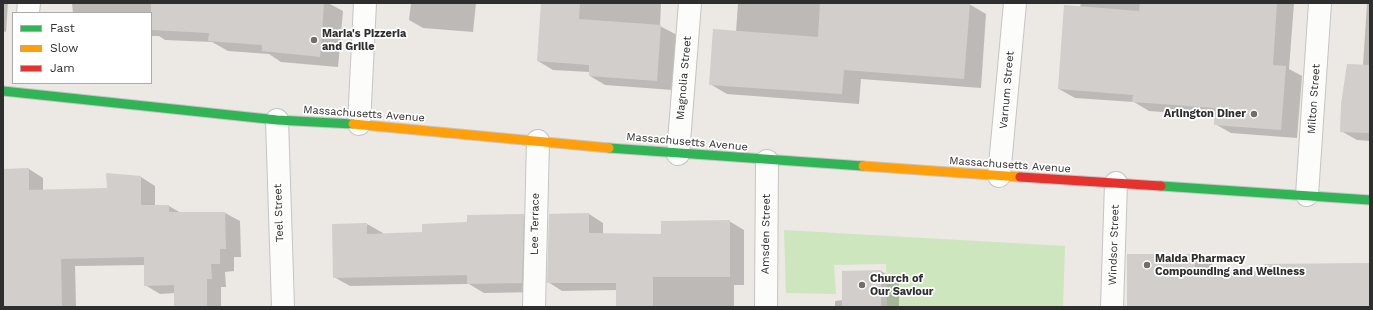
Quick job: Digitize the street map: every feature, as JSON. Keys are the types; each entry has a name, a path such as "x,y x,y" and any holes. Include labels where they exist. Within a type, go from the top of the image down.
{"highway":[{"name":"Massachusetts Avenue","path":"14,89 276,120 359,124 678,154 1370,200"}],"street":[{"path":"359,124 365,3"},
{"name":"Magnolia Street","path":"678,154 690,3"},
{"name":"Varnum Street","path":"998,176 1015,3"},
{"name":"Milton Street","path":"1307,195 1320,3"},
{"name":"Teel Street","path":"276,120 283,307"},
{"name":"Lee Terrace","path":"534,307 538,141"},
{"name":"Amsden Street","path":"766,307 767,161"},
{"name":"Windsor Street","path":"1112,307 1116,183"}],"green space":[{"path":"784,230 1065,246 1063,307 887,307 886,264 834,265 836,294 786,293"}],"building":[{"path":"151,3 324,3 320,57 262,51 262,45 208,41 209,33 152,30"},
{"path":"541,3 580,3 579,19 661,25 657,81 589,76 589,65 537,61"},
{"path":"820,3 970,3 964,79 844,70 842,94 709,85 713,29 818,37"},
{"path":"1140,3 1277,3 1273,65 1286,66 1281,130 1214,125 1215,108 1132,102 1133,95 1058,89 1064,5 1139,11"},
{"path":"1347,64 1370,65 1370,133 1340,132 1341,104"},
{"path":"29,168 29,190 107,188 106,173 141,176 141,205 169,205 169,212 225,212 226,249 220,249 220,264 211,264 212,279 207,279 207,307 174,307 174,285 144,286 144,257 61,259 62,307 3,307 3,169"},
{"path":"589,213 589,233 661,234 661,221 730,220 730,277 653,277 653,307 616,307 616,283 547,283 549,214"},
{"path":"524,214 522,283 467,284 467,275 333,278 332,224 367,223 367,234 422,232 422,224 467,222 467,215"},
{"path":"1127,254 1195,254 1195,272 1264,271 1264,264 1370,263 1370,307 1127,307"},
{"name":"Church of Our Saviour","path":"881,270 881,307 842,307 842,271"}],"traffic: fast":[{"path":"3,91 277,120 353,124"},
{"path":"609,148 863,166"},
{"path":"1161,186 1370,200"}],"traffic: slow":[{"path":"353,124 609,148"},
{"path":"863,166 1020,177"}],"traffic: jam":[{"path":"1020,177 1161,186"}],"place":[{"name":"Maria's Pizzeria and Grille","path":"314,40"},
{"name":"Arlington Diner","path":"1254,114"},
{"name":"Maida Pharmacy Compounding and Wellness","path":"1147,265"},
{"name":"Church of Our Saviour","path":"862,285"}]}
